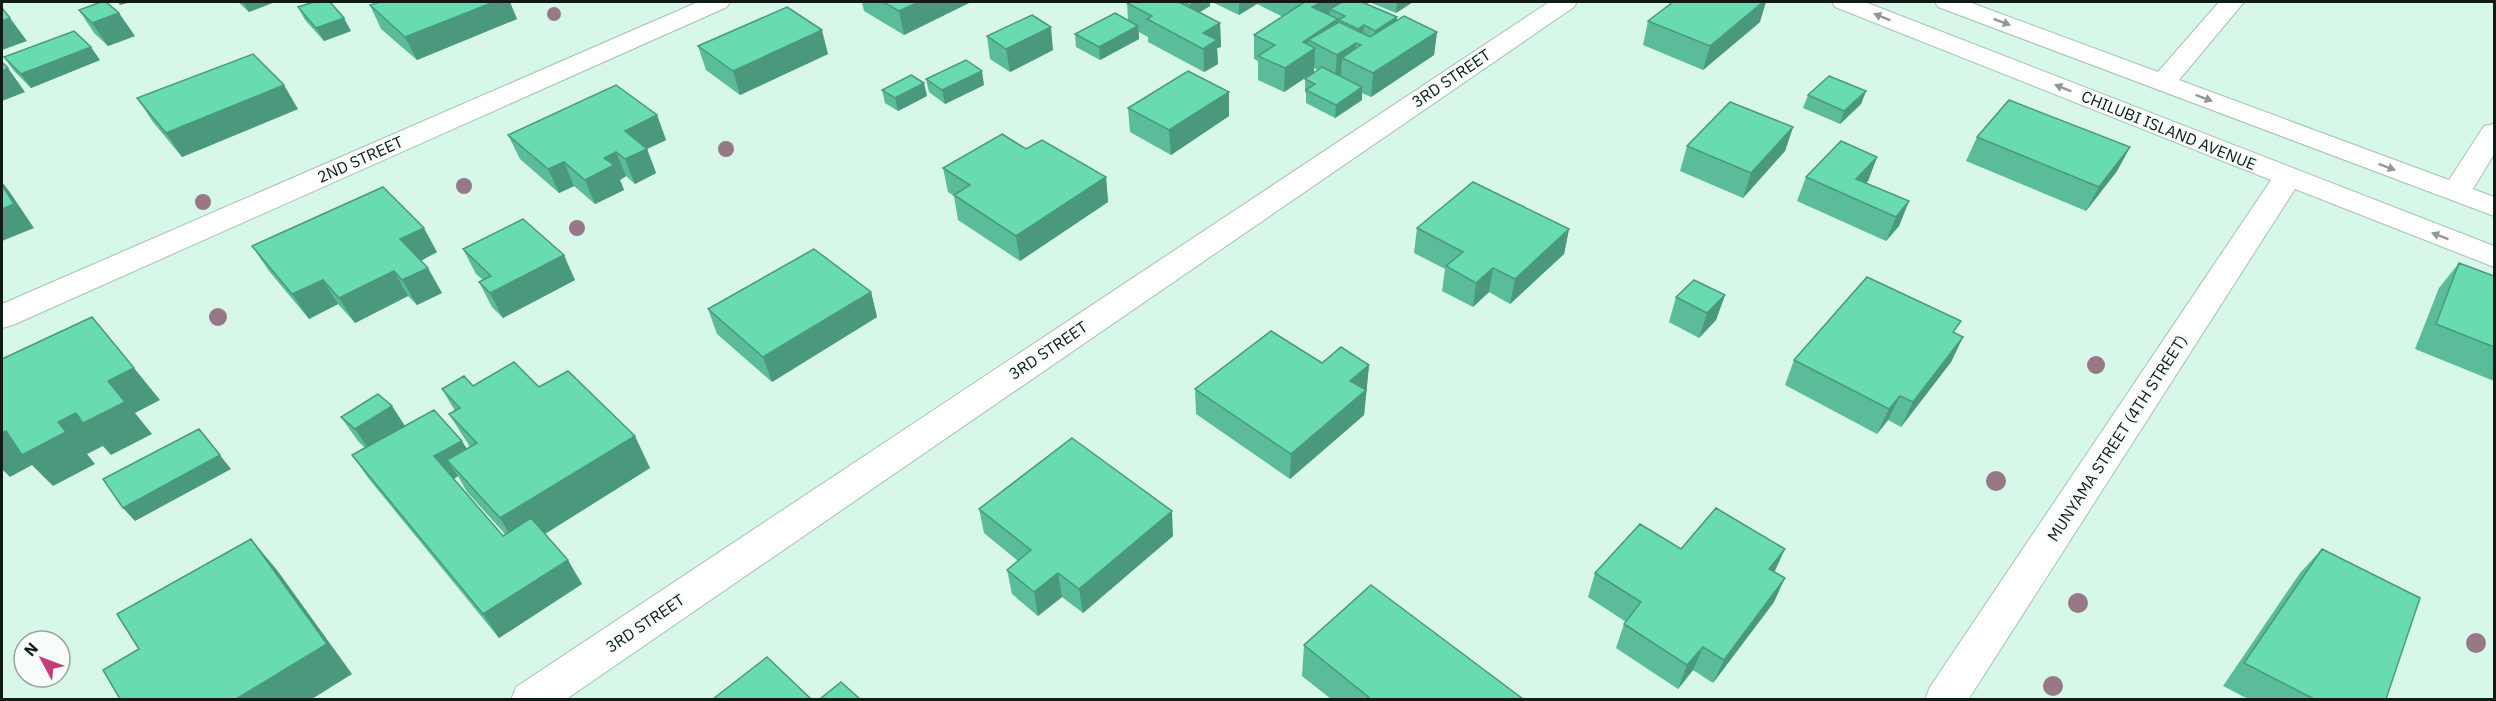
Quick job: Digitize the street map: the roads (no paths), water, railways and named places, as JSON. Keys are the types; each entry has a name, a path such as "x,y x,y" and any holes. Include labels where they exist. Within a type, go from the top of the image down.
{"street":[{"name":"2ND STREET","path":"2,317 718,2"},
{"name":"3RD STREET","path":"531,699 1565,2"},
{"name":"CHILUBI ISLAND AVENUE","path":"1844,2 2494,257"},
{"path":"1947,2 2494,207"},
{"path":"2163,82 2232,2"},
{"path":"2456,192 2494,132"},
{"name":"MUNYAMA STREET (4TH STREET)","path":"1945,699 2288,177"}]}
